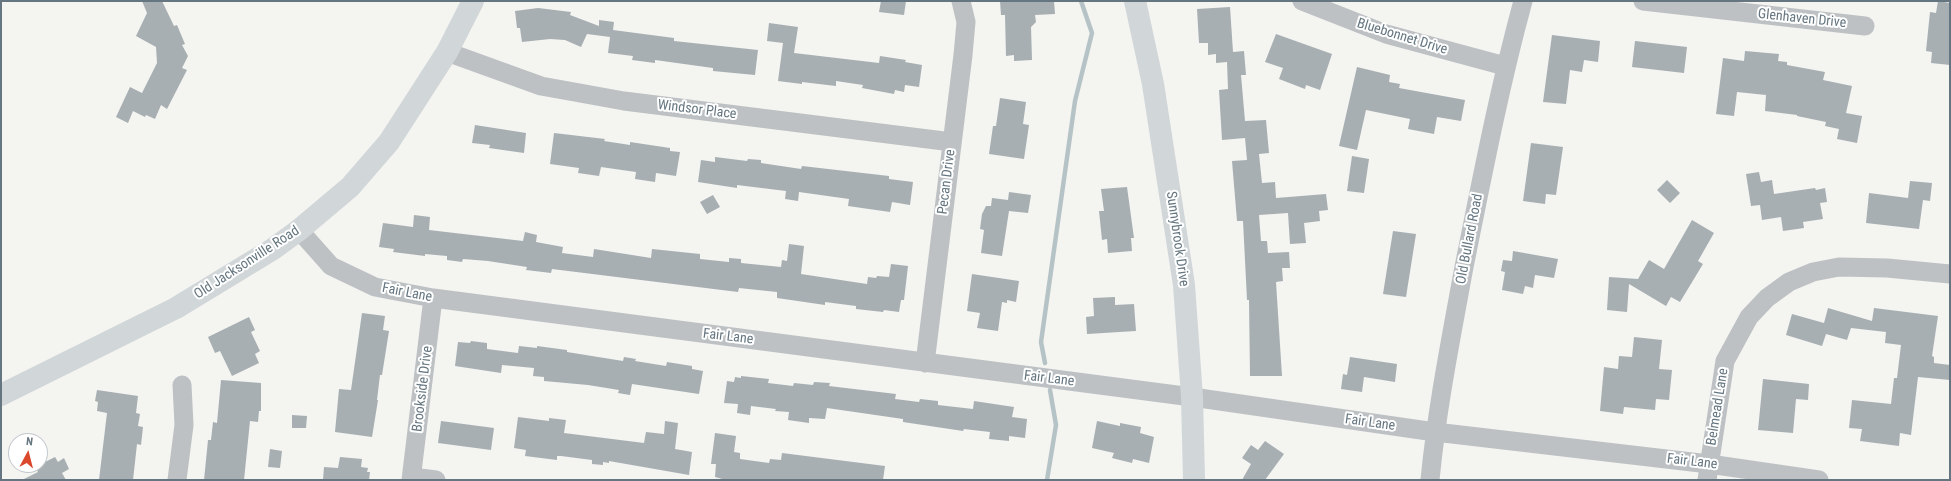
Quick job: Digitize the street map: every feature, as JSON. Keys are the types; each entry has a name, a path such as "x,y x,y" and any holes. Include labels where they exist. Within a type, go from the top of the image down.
{"main road":[{"name":"Old Jacksonville Road","path":"1,395 176,308 273,250 299,230 350,187 389,142 447,52 473,1"},
{"name":"Sunnybrook Drive","path":"1135,1 1150,69 1184,285 1192,397 1194,480"}],"street":[{"name":"Pecan Drive","path":"926,363 966,22 961,1"},
{"name":"Bluebonnet Drive","path":"1302,1 1386,34 1505,66"},
{"name":"Old Bullard Road","path":"1430,480 1434,432 1477,204 1505,66 1523,1"},
{"name":"Glenhaven Drive","path":"1643,1 1865,26"},
{"name":"Windsor Place","path":"447,52 541,86 624,101 952,142"},
{"name":"Fair Lane","path":"299,230 332,266 376,287 433,298 1192,397 1708,472 1820,480"},
{"name":"Belmead Lane","path":"1708,472 1725,361 1749,317 1767,298 1789,282 1813,272 1839,267 1887,268 1950,274"},
{"name":"Brookside Drive","path":"412,478 433,298"},
{"path":"177,480 184,425 182,385"},
{"path":"412,478 436,480"}],"building":[{"path":"142,1 162,1 174,26 177,25 185,44 182,45 188,56 182,68 187,70 167,109 161,105 155,119 146,115 145,117 133,111 128,123 116,117 130,87 142,93 157,63 156,47 136,36 147,13"},
{"path":"881,1 906,1 904,15 879,12"},
{"path":"1000,1 1054,1 1055,14 1035,15 1036,22 1031,27 1032,60 1014,61 1014,55 1006,56 1005,15 1001,15"},
{"path":"1938,1 1950,3 1950,65 1931,63 1932,52 1926,51 1930,12 1936,13"},
{"path":"1230,7 1233,52 1244,51 1246,75 1241,75 1245,121 1266,120 1269,153 1259,154 1262,183 1275,182 1276,198 1326,194 1328,210 1319,211 1320,221 1304,223 1306,243 1290,244 1288,213 1259,215 1261,241 1267,241 1268,253 1289,252 1290,268 1282,268 1283,281 1276,282 1282,376 1250,376 1249,300 1247,300 1243,221 1237,221 1232,161 1247,160 1245,138 1222,140 1219,90 1228,89 1227,62 1216,63 1216,54 1208,55 1208,43 1199,43 1197,9"},
{"path":"538,8 571,12 570,15 599,26 599,20 614,22 613,30 674,38 674,41 758,50 755,75 713,71 713,68 655,60 655,63 632,60 633,56 608,53 610,37 587,34 581,47 565,40 550,39 522,42 520,28 517,28 515,11"},
{"path":"769,23 798,27 794,53 879,63 880,56 906,60 905,62 922,65 919,87 905,85 904,92 895,90 894,94 862,88 863,85 836,81 836,86 778,81 783,43 767,41"},
{"path":"1276,34 1332,54 1320,90 1306,85 1305,89 1279,79 1283,68 1265,62"},
{"path":"1552,35 1600,41 1598,62 1584,60 1582,72 1570,70 1566,104 1543,102"},
{"path":"1635,41 1687,47 1684,73 1632,67"},
{"path":"1745,51 1779,54 1778,61 1787,62 1787,65 1825,72 1823,80 1852,86 1846,113 1862,116 1857,143 1837,139 1839,129 1825,126 1826,122 1797,115 1765,111 1766,95 1737,92 1734,116 1716,114 1723,58 1744,61"},
{"path":"1357,67 1390,75 1389,82 1400,84 1399,88 1465,100 1461,121 1437,117 1434,134 1408,129 1410,119 1366,110 1357,150 1339,146"},
{"path":"1000,98 1026,102 1023,124 1029,125 1024,159 989,154 993,126 996,126"},
{"path":"475,125 526,133 524,153 489,148 490,145 472,143"},
{"path":"554,133 605,139 604,141 630,145 630,142 670,148 670,151 680,152 676,176 656,173 655,182 635,179 636,172 601,167 599,176 578,173 579,168 550,164"},
{"path":"1531,143 1563,147 1556,195 1546,194 1545,204 1523,201"},
{"path":"1352,156 1369,159 1364,193 1347,191"},
{"path":"715,157 747,161 748,159 761,160 761,163 801,169 802,166 889,176 889,179 913,182 910,205 892,202 890,212 848,206 849,199 799,192 798,201 785,199 786,191 737,185 737,188 698,182 701,160 715,162"},
{"path":"1759,172 1761,182 1772,180 1774,194 1825,188 1827,202 1820,203 1823,219 1803,222 1804,228 1783,231 1781,217 1762,220 1760,205 1751,206 1746,174"},
{"path":"1667,180 1680,193 1670,203 1657,190"},
{"path":"1910,181 1932,183 1930,201 1923,200 1919,229 1866,223 1869,193 1908,198"},
{"path":"1127,187 1134,238 1131,238 1132,251 1108,253 1107,239 1102,240 1099,211 1104,211 1101,189"},
{"path":"1009,192 1031,195 1028,213 1009,211 1002,256 981,253 984,230 980,229 982,214 986,206 991,206 992,198 1008,200"},
{"path":"713,195 720,207 707,214 700,202"},
{"path":"414,215 430,217 429,230 523,241 525,232 537,235 536,242 563,247 562,253 593,257 594,249 651,258 652,249 700,254 700,259 729,262 729,258 741,259 741,263 781,267 782,260 787,261 789,244 804,246 801,274 867,284 868,277 889,277 891,264 908,266 904,300 901,300 899,312 884,310 883,312 856,309 856,306 825,302 825,305 777,298 777,292 739,288 738,292 552,269 551,273 526,270 527,267 488,261 463,259 462,262 447,260 447,256 425,254 425,256 393,252 394,249 379,247 383,223 413,227"},
{"path":"1692,220 1714,233 1698,261 1703,264 1680,302 1671,297 1666,306 1629,284 1627,312 1607,310 1609,277 1638,279 1649,260 1664,269"},
{"path":"1393,231 1416,234 1406,297 1383,294"},
{"path":"1513,251 1558,259 1554,278 1535,275 1533,288 1525,286 1523,294 1502,290 1505,272 1501,271 1503,260 1512,261"},
{"path":"972,274 1019,281 1016,302 1007,300 1007,303 1002,302 998,331 977,328 980,313 967,311"},
{"path":"1115,297 1115,305 1134,304 1136,331 1087,334 1086,317 1094,316 1093,298"},
{"path":"1828,308 1872,321 1874,308 1938,316 1932,356 1934,357 1934,363 1950,365 1950,380 1918,377 1911,435 1900,433 1899,446 1860,441 1862,429 1849,428 1852,400 1891,404 1894,378 1897,378 1901,345 1885,343 1886,332 1851,328 1847,340 1826,334 1822,346 1786,335 1792,314 1824,323"},
{"path":"362,313 385,316 383,330 389,331 382,375 380,375 378,400 372,437 335,432 339,389 351,390"},
{"path":"249,317 255,330 251,332 260,351 255,354 259,363 232,376 220,351 215,353 208,337"},
{"path":"1634,337 1662,340 1659,369 1672,370 1669,400 1656,399 1655,410 1624,407 1623,414 1600,411 1604,367 1618,369 1619,356 1632,357"},
{"path":"471,341 487,343 487,349 518,353 519,346 537,348 537,346 567,350 567,352 623,361 624,357 636,359 635,361 666,366 667,362 692,366 692,369 703,371 699,394 632,384 630,395 618,393 619,390 588,385 544,381 544,377 533,376 534,368 502,365 501,373 455,366 458,342 470,343"},
{"path":"1350,357 1397,364 1395,382 1364,377 1362,392 1341,389 1343,374 1347,375"},
{"path":"741,376 769,379 768,383 793,386 794,383 813,385 814,382 830,383 829,386 896,394 895,399 919,402 920,399 938,401 938,405 973,409 974,401 1014,407 1012,417 1027,419 1025,438 1009,436 1009,441 989,439 990,432 964,429 963,431 903,422 903,419 827,408 825,419 809,418 809,423 788,420 789,412 775,411 776,409 751,406 750,415 737,413 738,404 724,403 727,381 734,382 735,377 741,378"},
{"path":"1763,379 1809,384 1808,400 1796,399 1793,433 1758,430"},
{"path":"221,380 261,383 261,411 259,411 258,422 250,421 244,480 204,480 208,440 211,440 213,422 217,423"},
{"path":"97,390 138,396 136,413 140,414 138,426 143,427 141,445 137,444 133,480 99,480 107,413 97,411 98,402 95,401"},
{"path":"292,415 307,416 306,428 292,428"},
{"path":"518,417 549,421 549,418 566,420 564,433 644,443 646,432 664,434 665,421 678,423 675,449 692,452 689,475 609,461 609,463 603,462 603,465 592,464 592,460 561,456 557,456 557,460 525,456 526,450 514,448"},
{"path":"441,421 494,428 491,450 438,443"},
{"path":"1097,421 1120,426 1120,423 1141,427 1140,433 1154,437 1149,463 1133,459 1132,463 1112,458 1114,453 1092,448"},
{"path":"715,433 736,436 734,452 740,453 740,459 769,463 770,459 781,460 782,453 885,466 883,480 726,480 715,477 716,464 711,464"},
{"path":"1265,441 1284,454 1265,480 1242,480 1251,464 1242,458 1251,445 1258,450"},
{"path":"270,449 282,451 280,468 268,467"},
{"path":"55,457 58,462 64,458 69,469 62,473 66,480 22,480 36,473 48,473 48,460"},
{"path":"340,457 362,459 361,467 368,468 367,472 370,472 369,480 323,480 324,467 338,468"}],"waterway":[{"path":"1045,363 1041,342 1075,101 1092,33 1081,1"},
{"path":"1047,480 1056,425 1050,390"}]}
